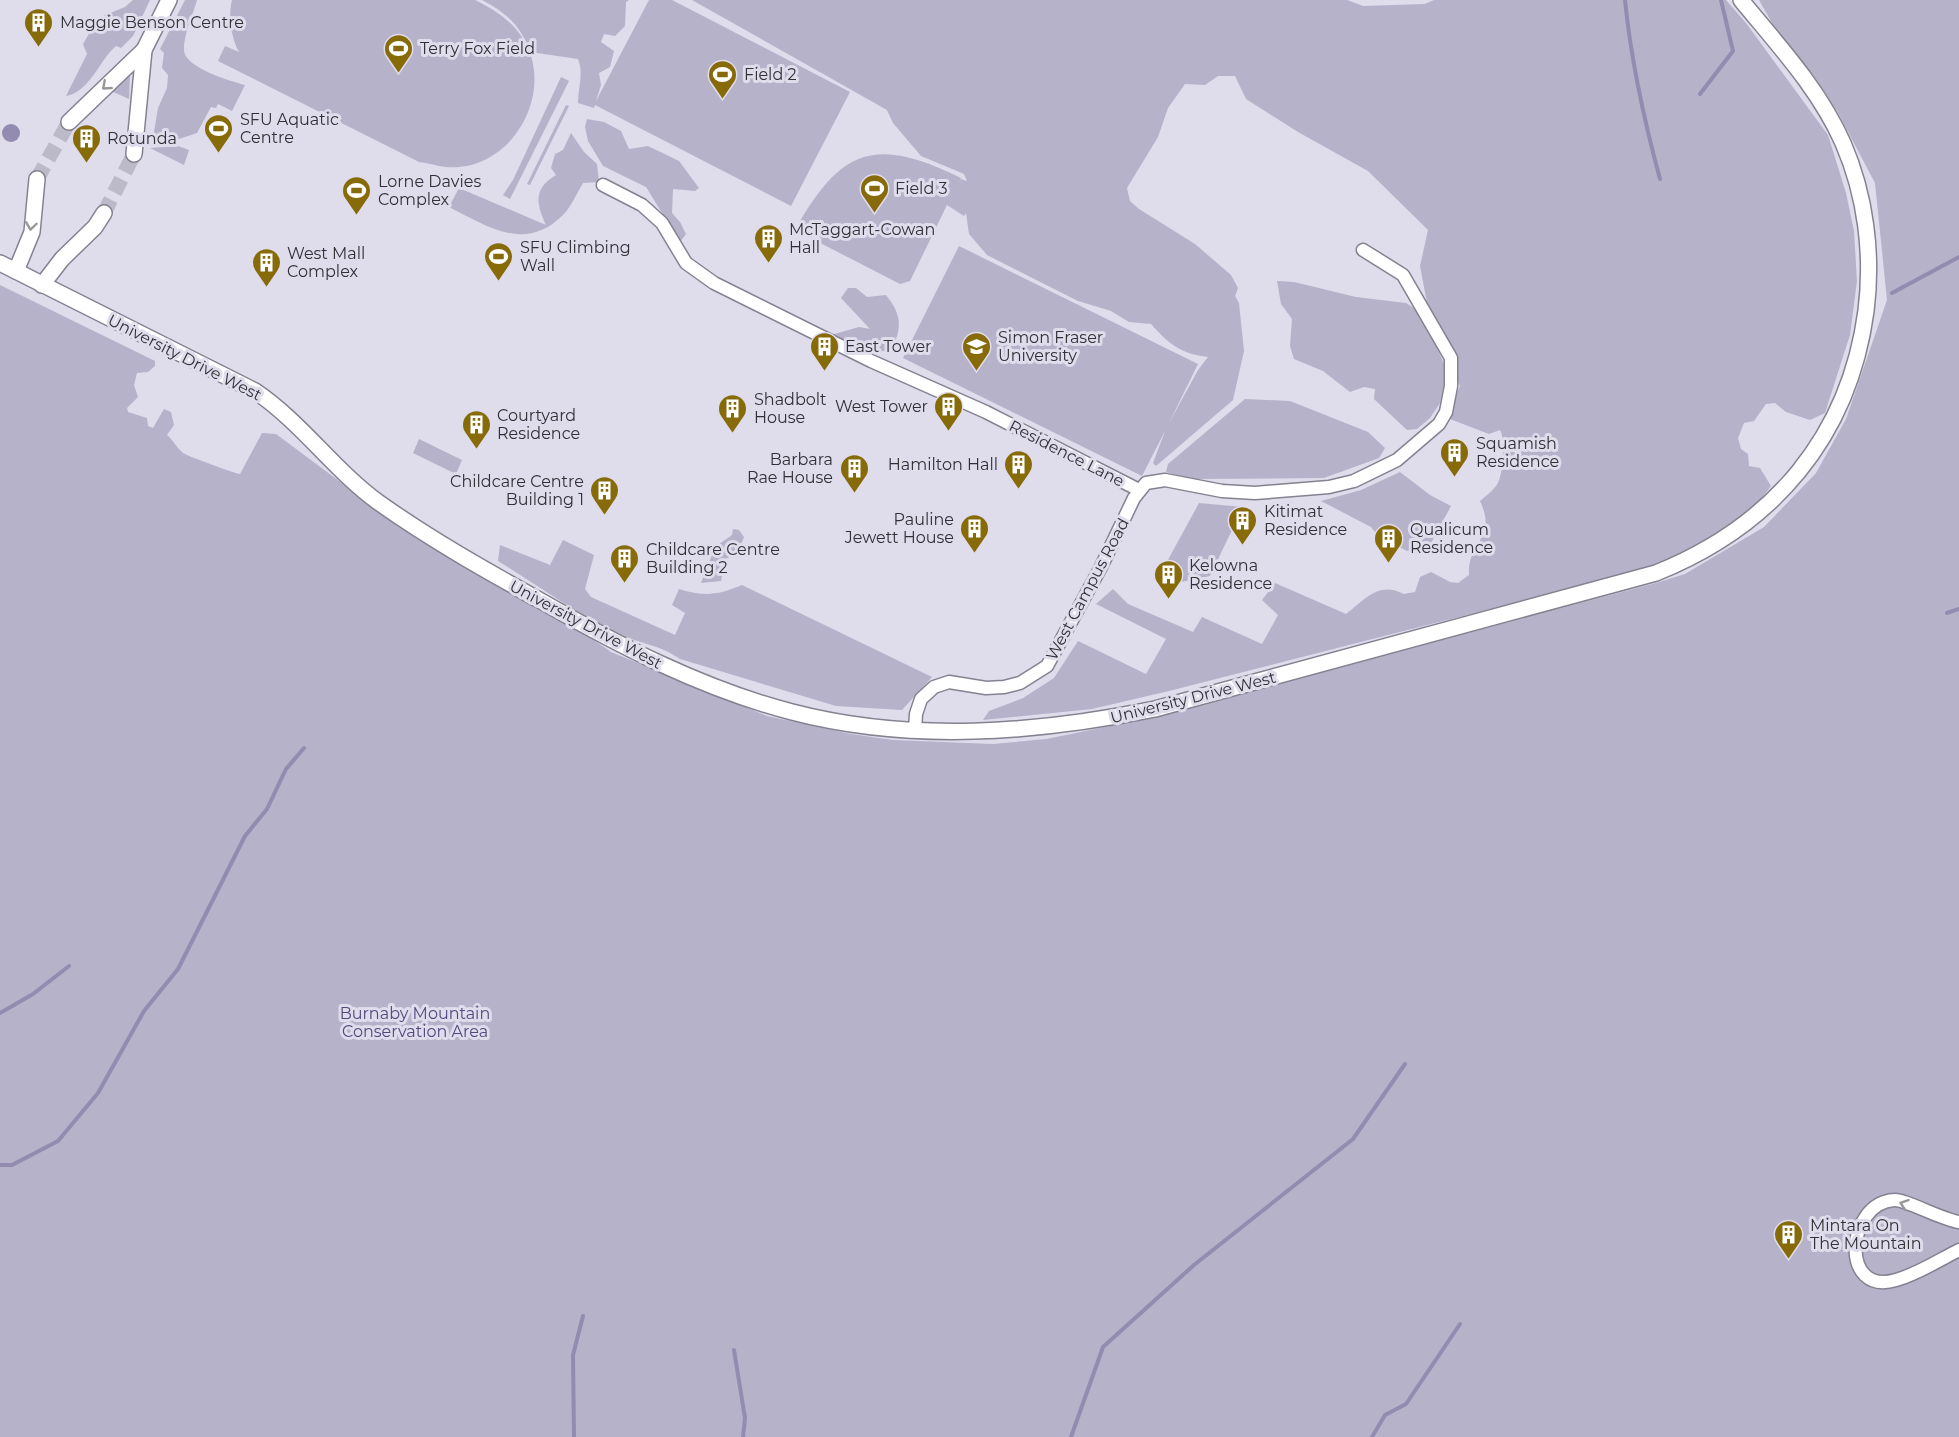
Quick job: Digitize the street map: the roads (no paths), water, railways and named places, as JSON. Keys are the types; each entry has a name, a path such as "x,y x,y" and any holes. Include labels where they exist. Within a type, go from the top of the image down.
{"street":[{"path":"69,122 144,50 169,0"},
{"name":"University Drive West","path":"0,263 224,373 255,391 289,416 376,500 405,520 498,578 642,657 760,703 795,713 857,725 962,732 1042,727 1100,720 1167,706 1656,573 1691,559 1718,544 1776,498 1800,471 1841,406 1853,372 1863,328 1869,284 1869,252 1864,210 1844,146 1832,120 1812,87 1741,0"},
{"path":"134,154 144,50"},
{"path":"29,278 37,179"},
{"name":"Residence Lane","path":"603,185 642,206 662,223 686,263 714,283 871,361 986,412 1139,490 1155,480 1222,491 1255,493 1329,487 1353,481 1397,460 1439,424 1446,412 1451,386 1450,358 1403,275 1363,250"},
{"path":"29,278 62,259 95,227 104,213"},
{"name":"West Campus Road","path":"915,730 915,714 921,699 934,687 949,682 986,688 1004,687 1020,683 1047,666 1101,567 1139,490"},
{"path":"1959,1222 1938,1217 1901,1201 1885,1202 1870,1213 1860,1226 1854,1246 1860,1269 1866,1276 1882,1282 1895,1281 1959,1250"}],"waterway":[{"path":"1625,0 1639,90 1660,179"},
{"path":"1700,94 1733,51 1721,0"},
{"path":"1892,293 1959,257"},
{"path":"1947,613 1959,609"},
{"path":"0,1165 12,1165 58,1141 98,1093 144,1011 178,969 245,836 267,809 286,769 304,748"},
{"path":"0,1013 33,994 69,966"},
{"path":"1071,1437 1103,1347 1194,1265 1353,1139 1405,1064"},
{"path":"574,1437 573,1355 583,1316"},
{"path":"1372,1437 1385,1415 1406,1404 1460,1324"},
{"path":"734,1350 745,1418 743,1437"}],"tunnel":[{"path":"37,179 69,122"},
{"path":"104,213 134,154"}],"place":[{"name":"Maggie Benson Centre","path":"39,48"},
{"name":"Terry Fox Field","path":"399,74"},
{"name":"Field 2","path":"723,100"},
{"name":"SFU Aquatic Centre","path":"219,154"},
{"name":"Rotunda","path":"86,164"},
{"name":"Field 3","path":"874,214"},
{"name":"Lorne Davies Complex","path":"357,216"},
{"name":"McTaggart-Cowan Hall","path":"768,264"},
{"name":"SFU Climbing Wall","path":"499,282"},
{"name":"West Mall Complex","path":"266,288"},
{"name":"East Tower","path":"824,372"},
{"name":"Simon Fraser University","path":"977,372"},
{"name":"West Tower","path":"949,432"},
{"name":"Shadbolt House","path":"733,434"},
{"name":"Courtyard Residence","path":"476,450"},
{"name":"Squamish Residence","path":"1455,478"},
{"name":"Hamilton Hall","path":"1019,490"},
{"name":"Barbara Rae House","path":"854,494"},
{"name":"Childcare Centre Building 1","path":"605,516"},
{"name":"Kitimat Residence","path":"1243,546"},
{"name":"Pauline Jewett House","path":"975,554"},
{"name":"Qualicum Residence","path":"1389,564"},
{"name":"Childcare Centre Building 2","path":"625,584"},
{"name":"Kelowna Residence","path":"1168,600"},
{"name":"Mintara On The Mountain","path":"1789,1260"}],"park label":[{"name":"Burnaby Mountain Conservation Area","path":"415,1022"}]}
